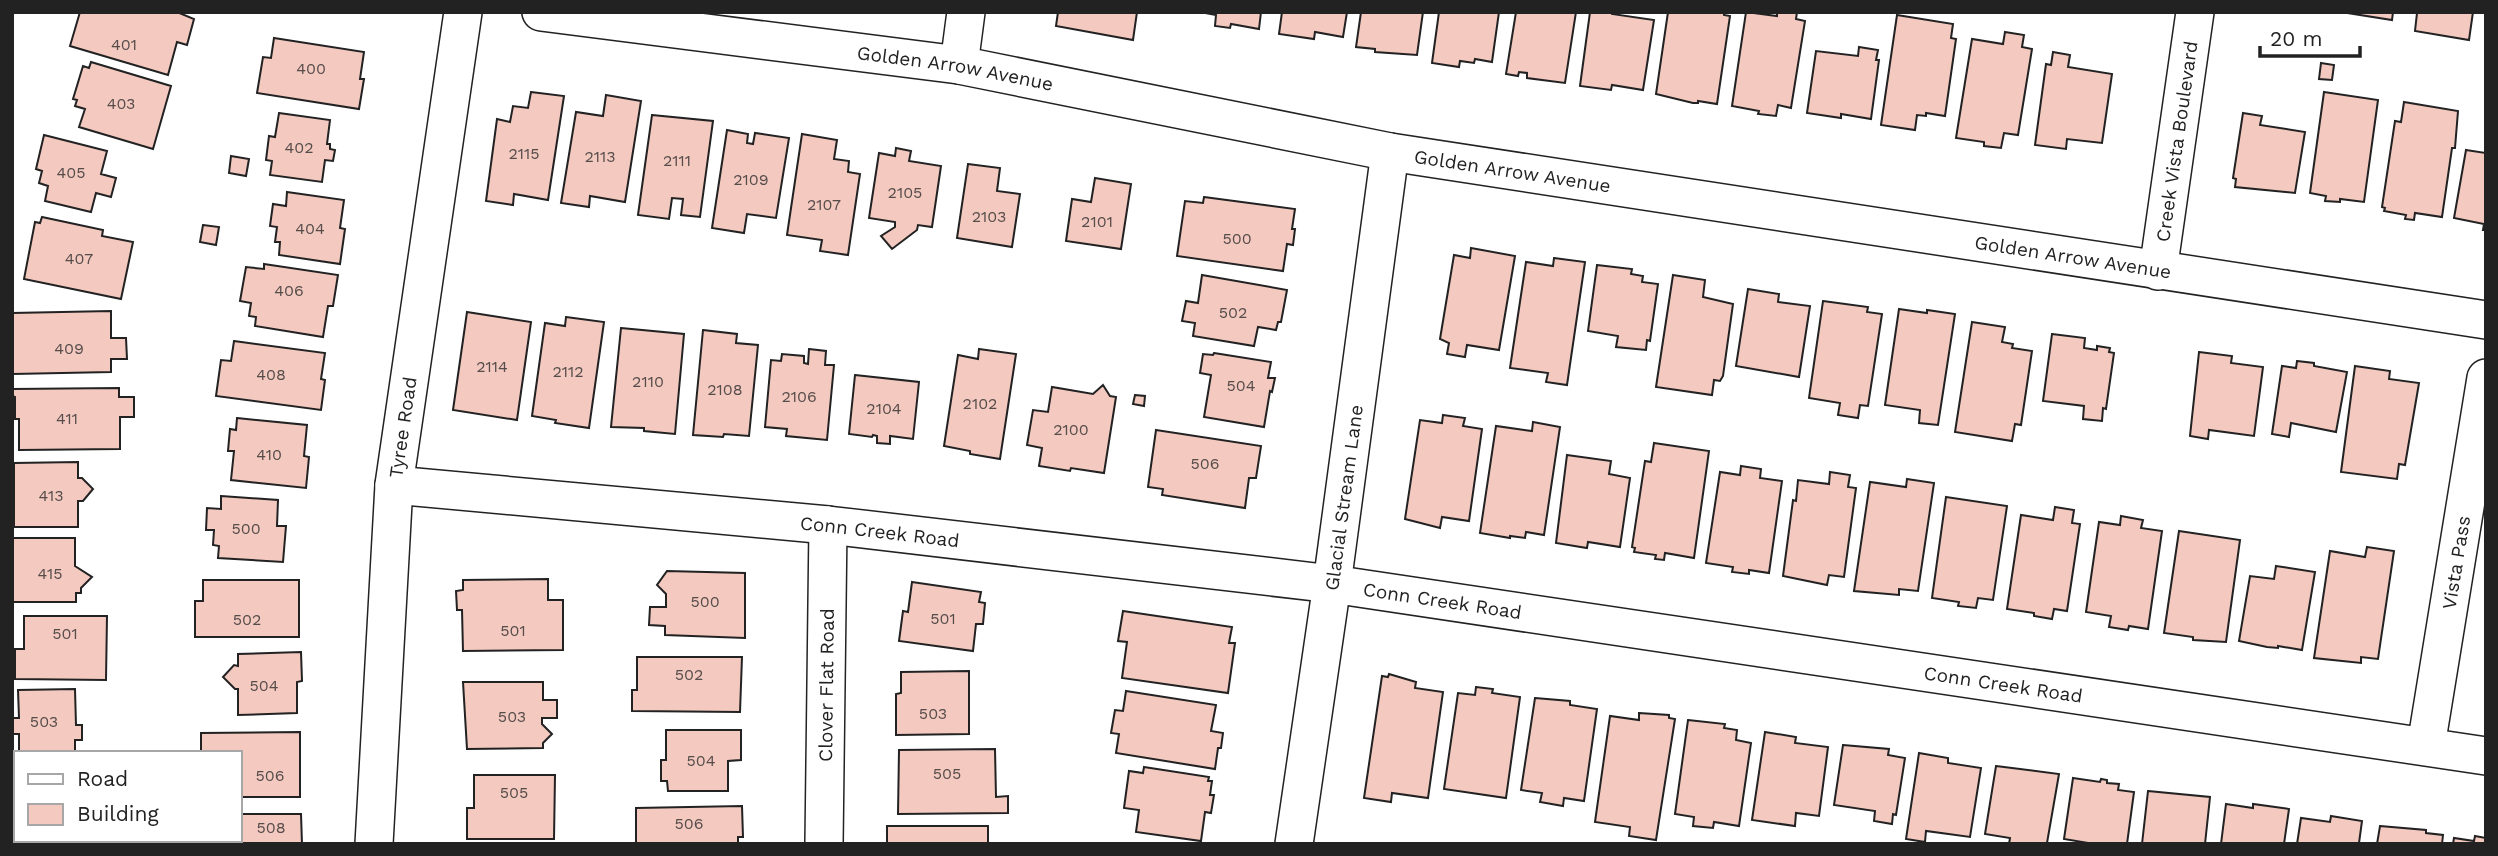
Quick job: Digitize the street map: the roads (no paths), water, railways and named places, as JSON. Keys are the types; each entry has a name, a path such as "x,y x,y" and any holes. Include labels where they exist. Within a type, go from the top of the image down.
{"street":[{"name":"Tyree Road","path":"374,844 394,485 463,12"},
{"name":"Golden Arrow Avenue","path":"541,12 959,65 1390,152 2486,320"},
{"path":"959,65 966,12"},
{"name":"Creek Vista Boulevard","path":"2158,271 2195,12"},
{"name":"Glacial Stream Lane","path":"1294,844 1390,152"},
{"name":"Vista Pass","path":"2426,746 2486,379"},
{"name":"Conn Creek Road","path":"394,485 828,525 1332,584 2486,756"},
{"name":"Clover Flat Road","path":"824,844 828,525"}]}
